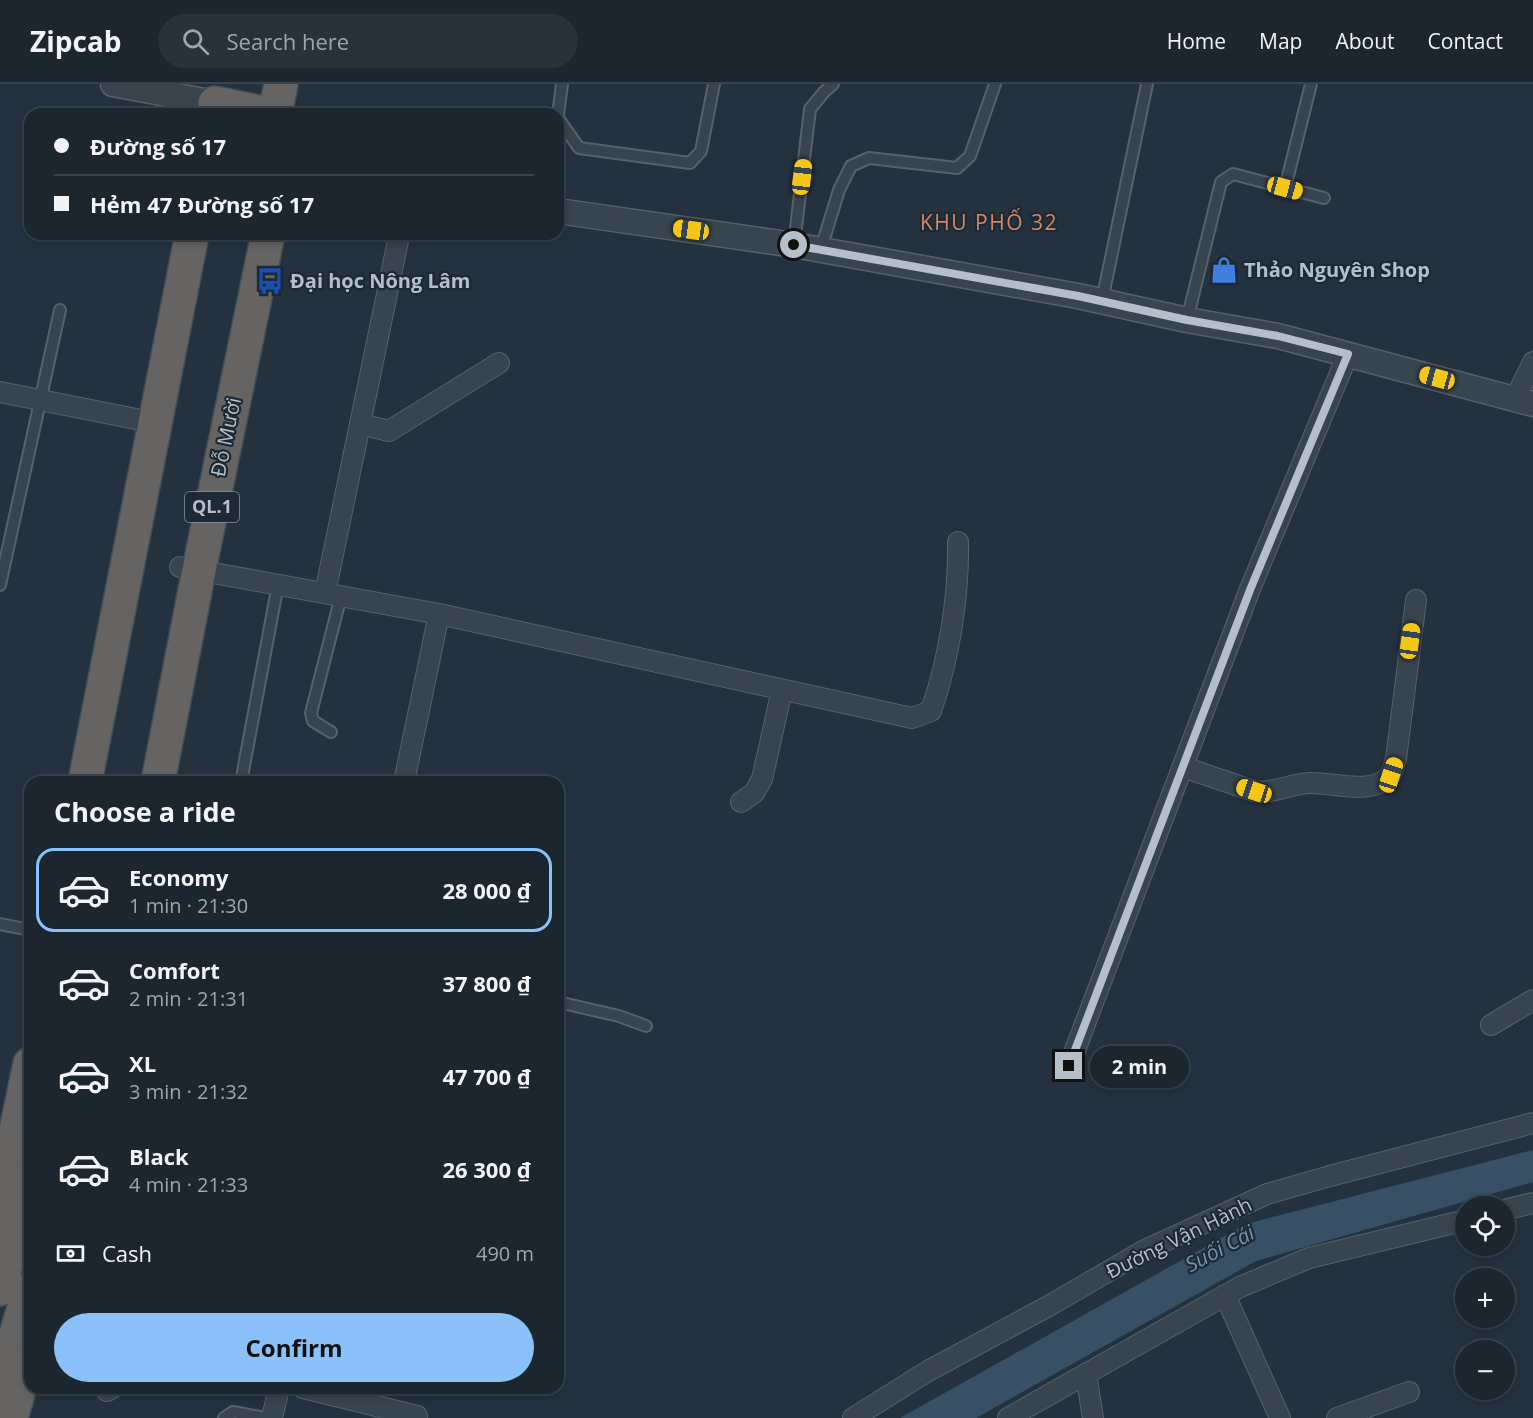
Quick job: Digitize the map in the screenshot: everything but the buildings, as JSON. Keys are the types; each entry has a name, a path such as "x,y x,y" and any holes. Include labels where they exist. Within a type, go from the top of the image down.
{"highway":[{"path":"276,108 281,84"},
{"path":"295,108 300,84"},
{"path":"219,103 241,108"},
{"path":"86,776 191,240"},
{"name":"QL.1","path":"109,776 174,439 209,240"},
{"name":"Đỗ Mười","path":"159,776 189,568 249,240"},
{"name":"Đỗ Mười","path":"142,776 267,240"},
{"path":"0,1207 24,1093"},
{"path":"0,1289 24,1189"},
{"path":"0,1388 24,1308"},
{"path":"11,1418 24,1374"}],"street":[{"path":"128,86 219,103"},
{"path":"564,212 821,249 1102,301 1187,320 1278,336 1524,401 1533,362"},
{"path":"333,594 360,424 398,240"},
{"path":"1069,1066 1250,590 1348,354"},
{"path":"360,424 389,431 499,363"},
{"path":"0,392 156,423"},
{"path":"189,568 439,614 912,718 931,711 942,679 958,573 958,542"},
{"path":"1183,766 1265,793 1308,783 1347,786 1370,786 1381,783 1391,775 1396,759 1416,600"},
{"path":"405,776 439,614"},
{"path":"741,802 754,793 762,779 782,690"},
{"path":"1491,1025 1533,1000"},
{"name":"Đường Vận Hành","path":"853,1418 928,1371 1054,1303 1143,1251 1267,1194 1533,1124"},
{"path":"1515,1207 1533,1203"},
{"path":"1008,1418 1225,1295 1309,1258 1455,1223"},
{"path":"1225,1295 1280,1418"},
{"path":"1086,1374 1093,1418"},
{"path":"1337,1418 1409,1392"},
{"path":"272,1418 278,1394"},
{"path":"327,1394 417,1416"}],"lane":[{"path":"559,108 562,84"},
{"path":"564,125 579,148 690,164 701,151 714,84"},
{"path":"794,245 810,109 833,84"},
{"path":"821,249 839,190 851,166 869,158 957,168 970,156 995,84"},
{"path":"1102,301 1148,84"},
{"path":"1285,188 1311,84"},
{"path":"1187,320 1221,182 1233,174 1324,198"},
{"path":"0,585 60,310"},
{"path":"242,776 278,584"},
{"path":"331,732 314,721 311,713 333,594"},
{"path":"0,924 24,929"},
{"path":"564,1003 619,1016 646,1026"},
{"path":"224,1418 233,1412 265,1418"}],"water":[{"name":"Suối Cái","path":"1533,1150 1533,1182 1484,1196 1455,1196 1455,1204 1256,1261 976,1418 900,1418 1246,1224"}],"place":[{"name":"Thảo Nguyên Shop","path":"1224,270"},
{"name":"Đại học Nông Lâm","path":"270,281"}],"district":[{"name":"KHU PHỐ 32","path":"989,223"}],"route":[{"path":"794,245 1078,296 1187,320 1278,336 1348,354 1250,590 1069,1066"}]}
